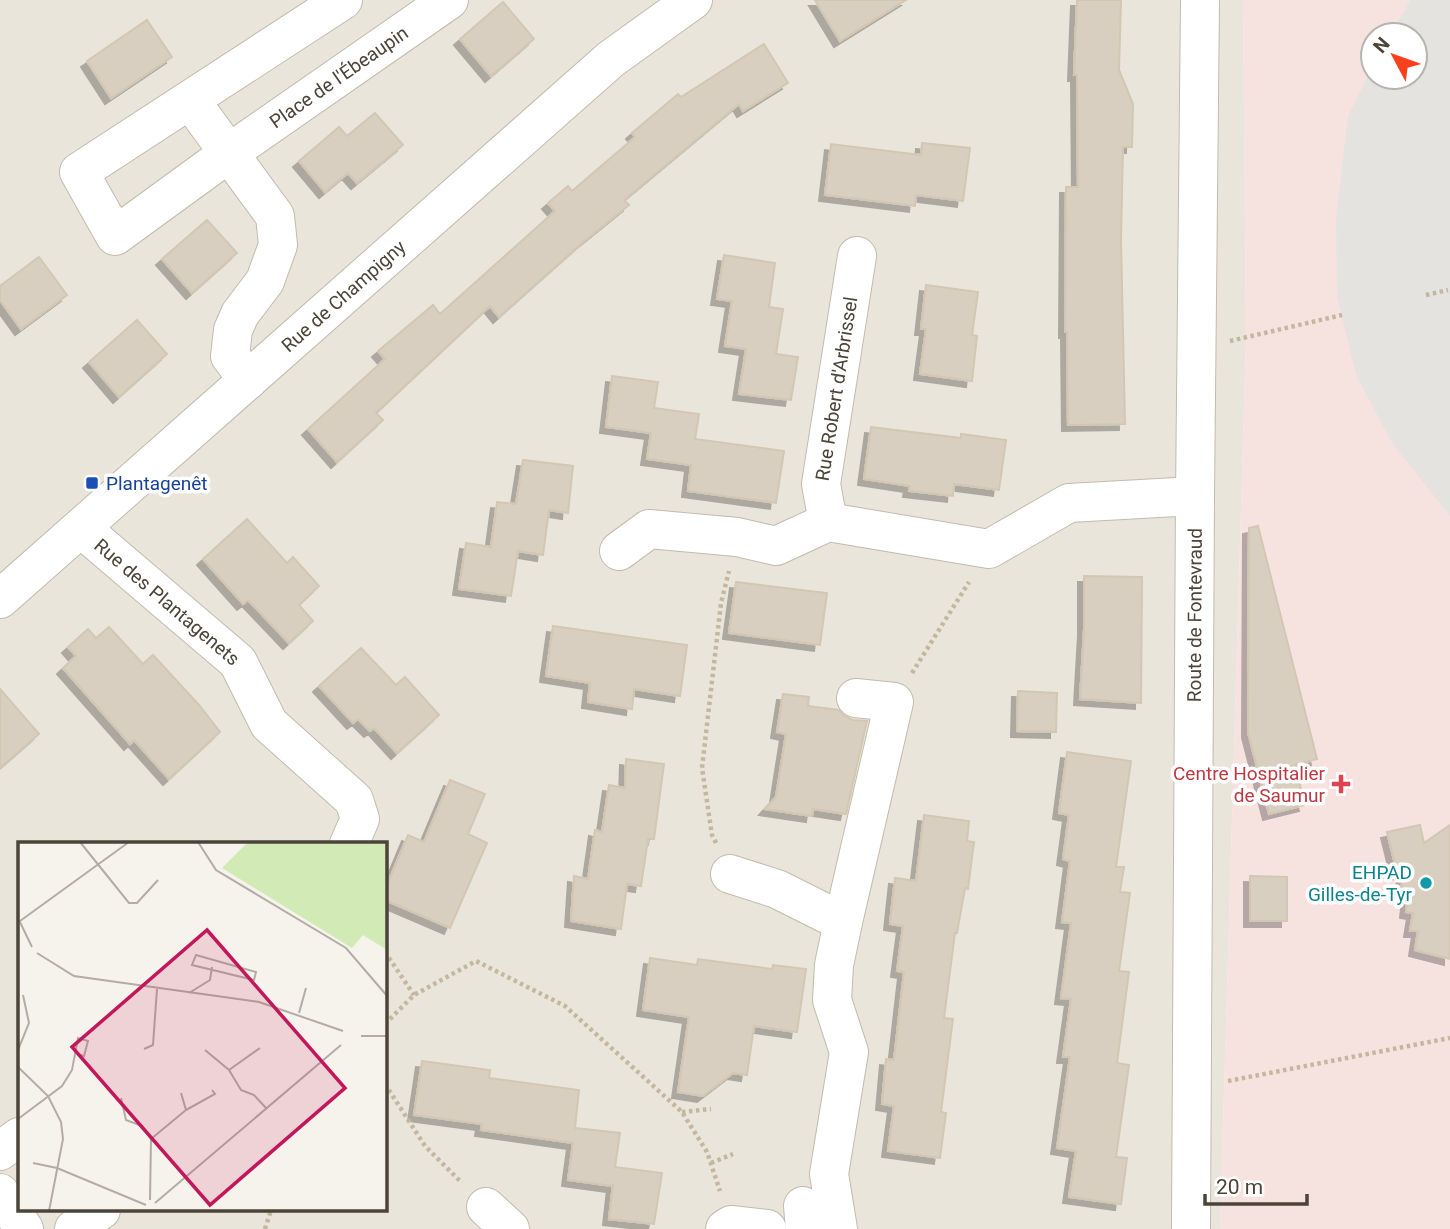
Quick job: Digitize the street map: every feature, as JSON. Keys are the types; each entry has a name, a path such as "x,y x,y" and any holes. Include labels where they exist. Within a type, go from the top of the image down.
{"street":[{"name":"Place de l'Ébeaupin","path":"343,0 79,172 116,236 229,153 449,0"},
{"name":"Rue de Champigny","path":"0,599 611,59 694,0"},
{"name":"Route de Fontevraud","path":"1191,1229 1200,0"},
{"path":"190,100 275,216 278,245 265,281 240,314 233,330 230,356 248,380"},
{"name":"Rue Robert d'Arbrissel","path":"828,522 821,484 857,256"},
{"path":"618,551 649,529 737,537 776,546 828,522 989,549 1069,503 1195,496"},
{"name":"Rue des Plantagenets","path":"82,529 238,662 269,724 354,800 360,819 350,842"},
{"path":"838,1229 830,1174 849,1052 832,1000 834,965 894,702 856,698"},
{"path":"730,874 776,889 844,922"},
{"path":"0,1151 18,1138"},
{"path":"0,1193 24,1229"},
{"path":"75,1229 98,1212"}],"path":[{"path":"1426,295 1448,290"},
{"path":"1245,338 1342,315"},
{"path":"730,874 712,835 702,768 721,603 737,537"},
{"path":"894,702 989,549"},
{"path":"387,954 414,995"},
{"path":"387,1022 414,995 476,961 565,1006 682,1112 707,1152 741,1228"},
{"path":"1193,1088 1450,1038"},
{"path":"387,1087 425,1146 498,1218"},
{"path":"682,1112 711,1109"},
{"path":"711,1163 733,1154"},
{"path":"265,1229 270,1212"}],"shaded area":[{"path":"0,0 1243,0 1246,338 1220,1229 0,1229"},
{"name":"Centre Hospitalier de Saumur","path":"1243,0 1450,0 1450,1229 1220,1229 1246,338"},
{"path":"1411,0 1450,0 1450,516 1392,443 1356,375 1337,296 1336,216 1348,116 1360,91 1429,91 1429,21 1398,21"}],"building":[{"path":"815,0 906,0 840,41"},
{"path":"1077,0 1121,0 1119,70 1133,104 1132,147 1123,147 1121,239 1125,424 1068,425 1065,332 1066,187 1078,187 1077,75 1074,75"},
{"path":"503,2 534,39 491,76 460,39"},
{"path":"147,20 172,57 111,98 87,61"},
{"path":"764,44 788,83 743,111 739,104 624,200 629,205 499,317 490,306 376,413 383,420 337,462 308,429 385,359 378,351 433,305 440,314 555,211 548,203 568,186 572,191 635,137 632,133 678,94 681,97"},
{"path":"375,113 403,145 357,183 348,173 325,192 299,161 339,127 347,136"},
{"path":"922,143 970,148 963,201 916,195 915,206 825,195 831,144 921,155"},
{"path":"207,220 237,253 192,293 162,259"},
{"path":"724,255 775,263 769,307 783,309 776,354 798,357 791,400 739,394 746,349 725,346 732,301 717,299"},
{"path":"39,257 67,295 21,329 0,300 0,286"},
{"path":"926,285 978,292 972,335 977,336 972,381 920,374 926,329 921,329"},
{"path":"137,320 167,354 119,397 89,362"},
{"path":"612,376 658,382 654,408 699,414 695,439 784,451 776,503 688,491 691,465 647,459 651,433 606,427"},
{"path":"871,427 961,438 961,434 1006,440 999,490 954,484 953,496 909,491 910,486 864,479"},
{"path":"523,460 573,466 568,513 549,510 543,555 518,551 511,596 459,589 466,543 491,547 497,502 516,504"},
{"path":"247,519 287,563 293,557 319,586 299,605 313,621 289,643 248,600 243,604 203,559"},
{"path":"1258,526 1317,759 1295,765 1305,805 1269,814 1248,732 1249,528"},
{"path":"1084,576 1142,577 1141,703 1080,699"},
{"path":"736,582 827,593 820,645 729,633"},
{"path":"553,626 687,645 680,696 634,689 632,709 588,702 590,683 546,676"},
{"path":"109,627 143,664 153,655 220,732 169,779 134,740 130,744 63,668 76,656 68,647 88,629 96,638"},
{"path":"361,648 396,685 405,677 439,715 397,753 374,728 370,731 358,719 353,723 319,686"},
{"path":"0,689 39,734 0,768"},
{"path":"1018,691 1057,693 1056,732 1017,731"},
{"path":"783,694 809,697 808,706 839,710 853,720 867,721 846,814 813,809 812,816 765,809 776,797 786,734 777,732"},
{"path":"1067,752 1131,761 1116,867 1124,867 1120,892 1130,893 1119,971 1129,972 1117,1063 1129,1065 1116,1157 1127,1158 1121,1204 1069,1197 1076,1151 1057,1148 1070,1057 1063,1057 1071,999 1061,998 1071,923 1062,922 1070,861 1063,859 1069,815 1059,813"},
{"path":"626,759 664,764 654,839 648,839 641,886 627,884 621,929 571,921 574,876 588,879 595,830 602,832 609,785 625,788"},
{"path":"450,780 485,794 468,834 487,843 450,928 387,901 387,885 408,835 424,842"},
{"path":"924,815 969,821 967,841 974,842 968,889 965,888 955,933 944,1018 953,1019 941,1112 946,1113 940,1158 888,1151 894,1106 882,1104 886,1059 894,1060 904,972 897,971 903,926 890,924 895,878 916,881"},
{"name":"EHPAD Gilles-de-Tyr","path":"1420,825 1424,843 1450,825 1450,959 1415,950 1418,931 1410,931 1413,913 1406,912 1408,894 1401,892 1403,874 1384,871 1395,864 1387,832"},
{"path":"1250,876 1287,877 1287,921 1250,921"},
{"path":"650,958 697,965 698,959 772,969 773,965 806,969 797,1032 754,1026 747,1075 733,1073 703,1096 678,1092 689,1017 643,1010"},
{"path":"422,1061 490,1070 489,1078 579,1090 575,1128 620,1133 615,1167 662,1173 654,1224 609,1219 613,1186 568,1180 573,1143 481,1130 482,1124 414,1115"}],"place":[{"name":"Plantagenêt","path":"92,483"},
{"name":"Centre Hospitalier de Saumur","path":"1341,784"},
{"name":"EHPAD Gilles-de-Tyr","path":"1426,883"}]}
